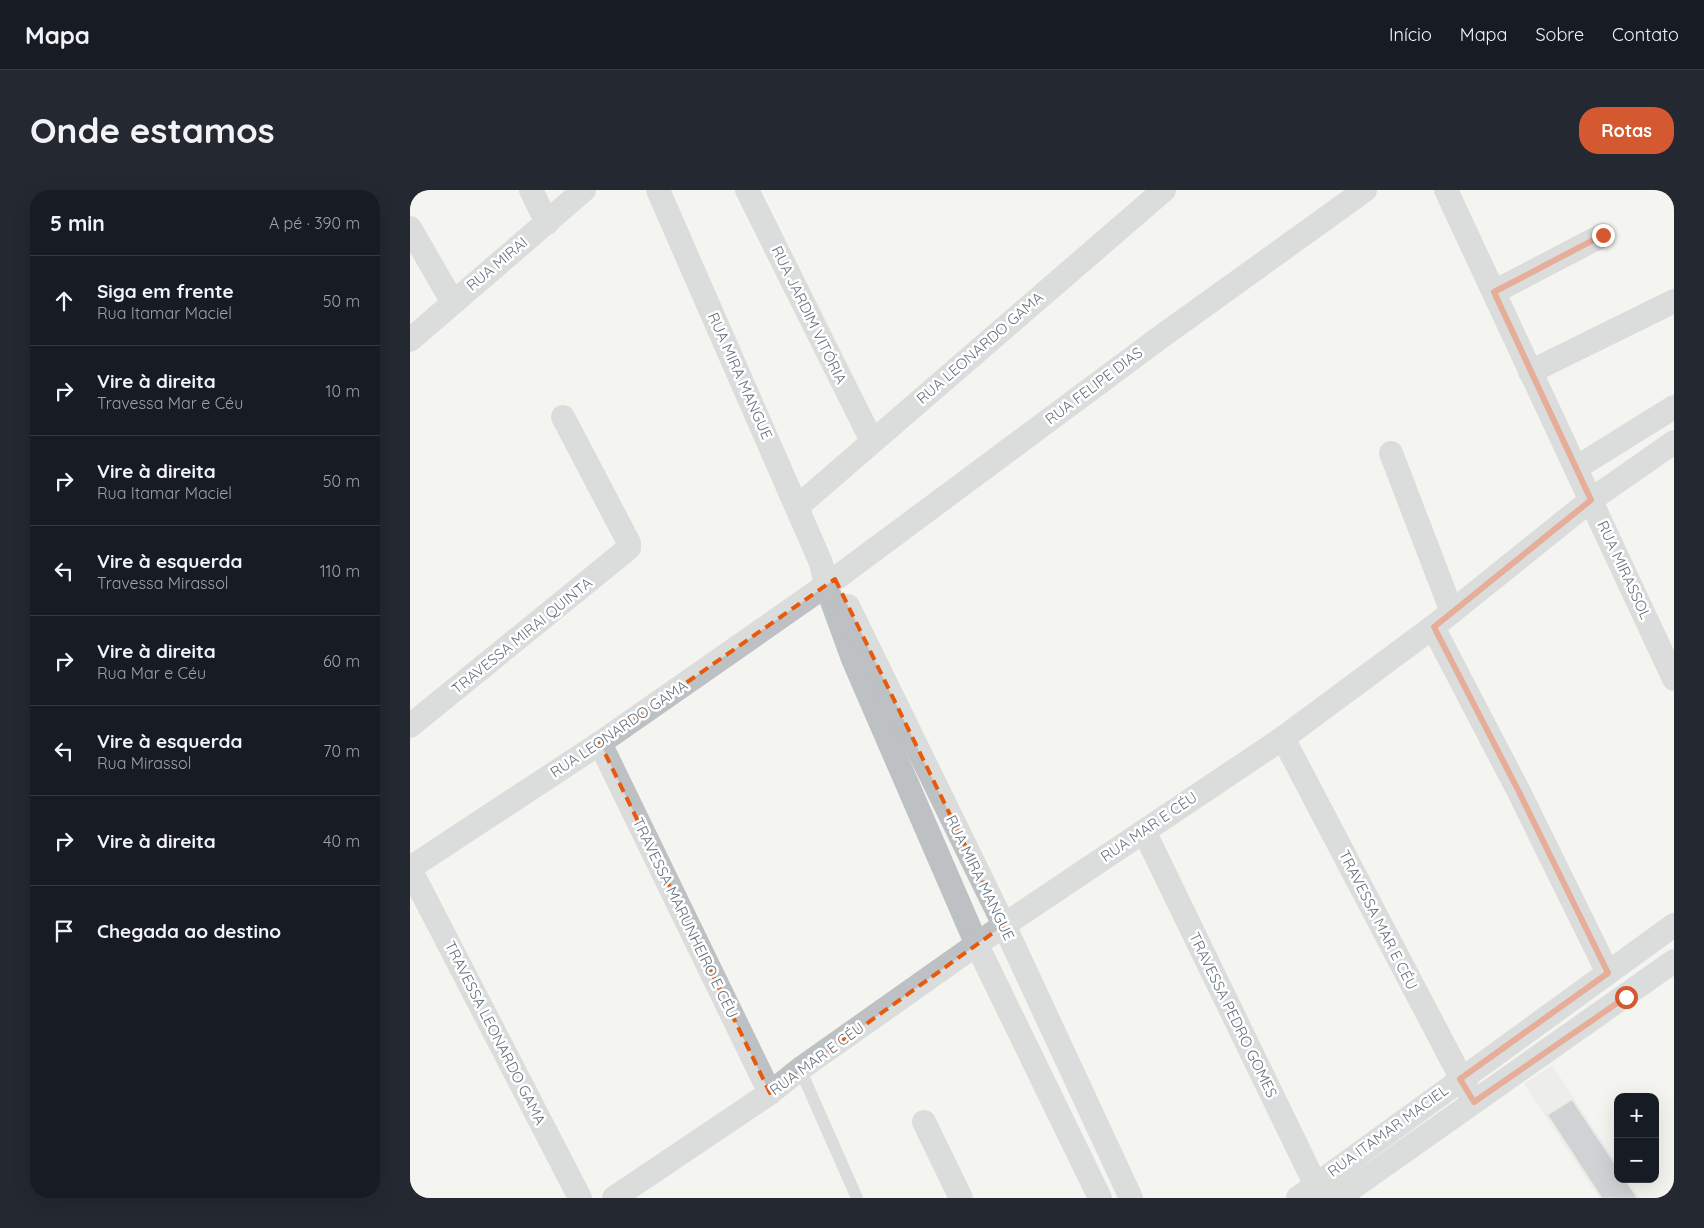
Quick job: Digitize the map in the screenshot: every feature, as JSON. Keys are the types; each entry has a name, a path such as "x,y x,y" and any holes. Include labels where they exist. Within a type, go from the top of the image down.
{"street":[{"path":"531,190 547,223"},
{"name":"RUA MIRAI","path":"410,340 452,301 584,190"},
{"name":"RUA MIRA MANGUE","path":"658,190 827,576 1004,925 1132,1198"},
{"name":"RUA JARDIM VITÓRIA","path":"747,190 872,440"},
{"name":"RUA LEONARDO GAMA","path":"797,507 872,440 1164,190"},
{"name":"RUA FELIPE DIAS","path":"827,576 1365,190"},
{"name":"RUA MIRASSOL","path":"1446,190 1674,679"},
{"path":"410,228 452,301"},
{"path":"1494,292 1603,235"},
{"path":"1530,372 1674,301"},
{"path":"1576,468 1674,407"},
{"name":"TRAVESSA MIRAI QUINTA","path":"412,717 626,551 628,543 563,417"},
{"name":"RUA MAR E CÉU","path":"615,1198 770,1093 800,1069 977,946 1004,925 1283,738 1434,627 1591,500 1674,442"},
{"path":"1391,453 1452,612"},
{"name":"RUA MIRA MANGUE","path":"827,576 853,659 977,946 1100,1198"},
{"name":"RUA LEONARDO GAMA","path":"410,868 600,743 827,576"},
{"path":"1434,627 1518,790 1608,973"},
{"name":"TRAVESSA MAR E CÉU","path":"1283,738 1460,1079 1474,1102"},
{"name":"TRAVESSA MARUNHEIRO E CÉU","path":"600,743 770,1093"},
{"name":"TRAVESSA PEDRO GOMES","path":"1144,831 1312,1194"},
{"name":"TRAVESSA LEONARDO GAMA","path":"410,868 580,1198"},
{"name":"RUA ITAMAR MACIEL","path":"1312,1194 1460,1079 1674,925"},
{"name":"RUA ITAMAR MACIEL","path":"1338,1198 1626,997 1674,961"},
{"path":"924,1122 961,1198"}],"lane":[{"path":"800,1069 856,1198"}],"highlighted area":[{"path":"835,579 1004,925 770,1093 600,743"}],"shaded area":[{"path":"1552,1065 1614,1159 1614,1183 1630,1183 1640,1198 1599,1198 1524,1084"}],"building":[{"path":"1572,1100 1614,1163 1614,1183 1627,1183 1637,1198 1602,1198 1548,1115"}],"route":[{"path":"1603,235 1494,292 1591,500 1434,627 1518,790 1608,973 1460,1079 1474,1102 1626,997"}]}
